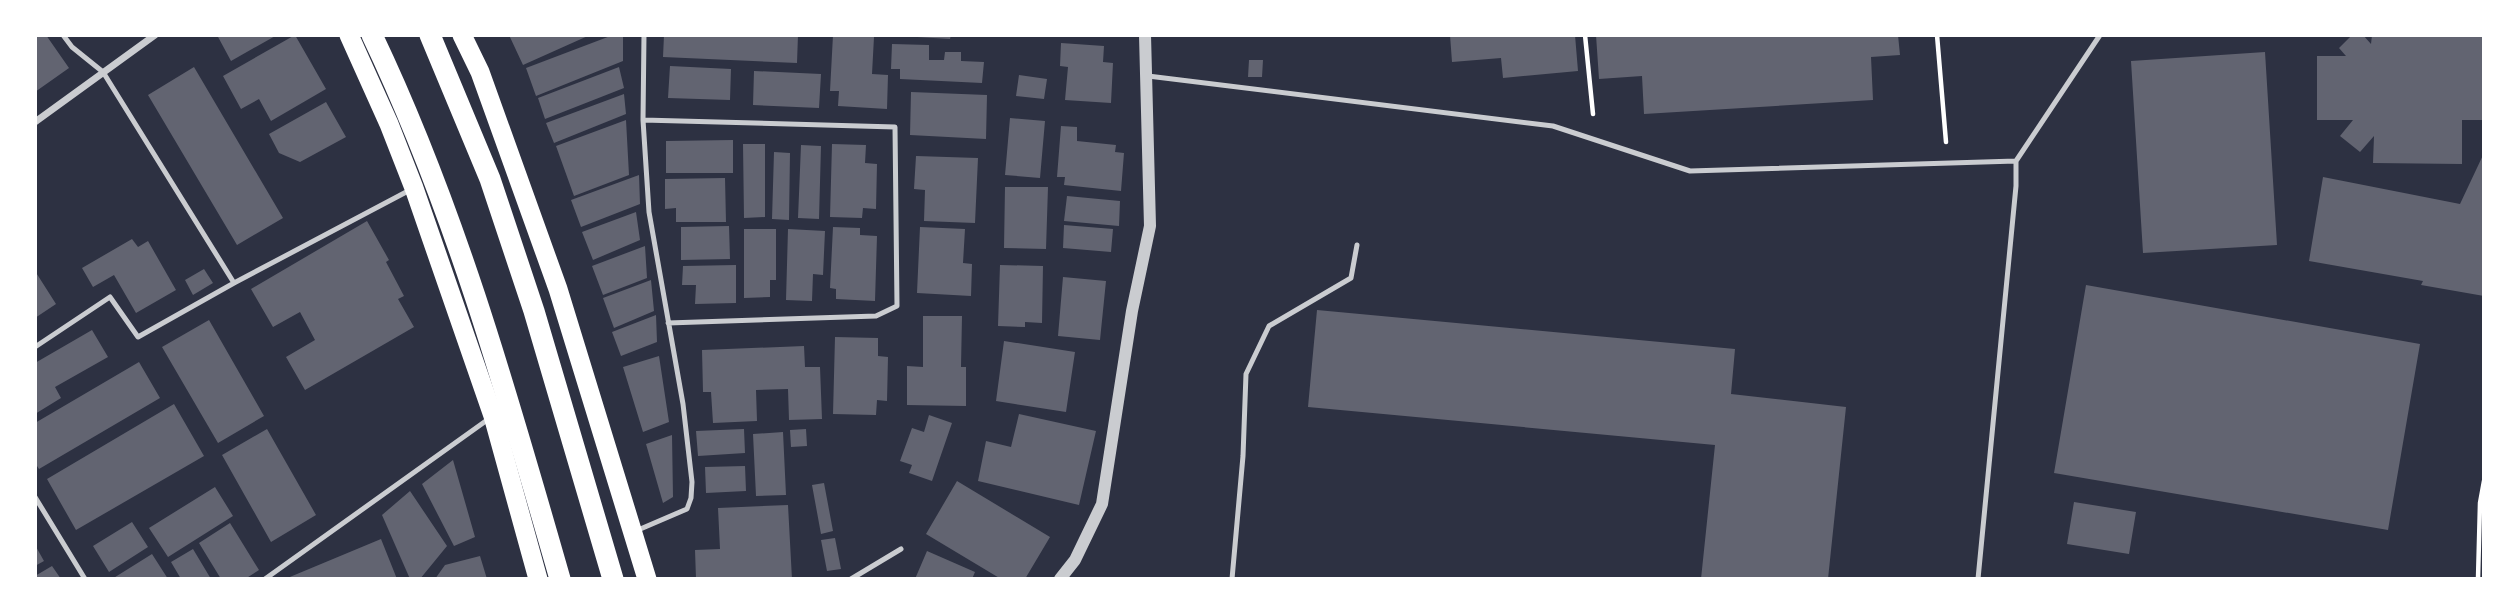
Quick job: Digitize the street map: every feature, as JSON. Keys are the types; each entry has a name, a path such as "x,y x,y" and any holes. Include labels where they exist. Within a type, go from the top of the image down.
{"highway":[{"path":"349,35 414,188 493,416 538,579"},
{"path":"372,35 395,82 442,197 486,327 560,579"},
{"path":"430,35 489,179 534,311 613,579"},
{"path":"462,35 480,72 558,289 647,579"}],"street":[{"path":"35,122 155,35"},
{"path":"1059,579 1075,560 1102,504 1132,311 1150,226 1145,35"}],"lane":[{"path":"64,35 72,47 103,72 234,283"},
{"path":"634,532 687,509 692,482 683,404 649,212 643,120 644,35"},
{"path":"1978,579 2016,186 2016,160 2100,35"},
{"path":"1145,75 1553,126 1690,171 2016,160"},
{"path":"643,120 895,127 897,306 876,316 668,323"},
{"path":"35,347 110,297 138,337 414,188"},
{"path":"1232,579 1247,374 1269,326 1350,278 1357,245"},
{"path":"265,579 493,416"},
{"path":"35,497 85,579"},
{"path":"851,579 901,549"}],"path":[{"path":"1585,35 1591,85"},
{"path":"1937,35 1948,163"},
{"path":"2478,579 2484,485"}],"building":[{"path":"35,35 46,35 69,68 35,92"},
{"path":"217,35 277,35 231,61"},
{"path":"295,35 326,89 271,121 259,99 241,109 223,76"},
{"path":"509,35 590,35 523,65"},
{"path":"613,35 623,35 623,61 536,96 526,68"},
{"path":"664,35 798,35 797,63 663,57"},
{"path":"833,35 874,37 872,74 888,75 887,109 838,106 839,91 830,91"},
{"path":"917,35 951,35 950,39"},
{"path":"1450,35 1575,35 1578,71 1503,78 1501,58 1452,62"},
{"path":"1596,35 1898,35 1900,55 1871,57 1873,100 1644,114 1642,76 1599,79"},
{"path":"2352,35 2363,35 2371,44 2372,35 2484,35 2484,120 2462,120 2462,164 2373,163 2374,136 2360,152 2340,136 2353,120 2317,120 2317,56 2346,56 2339,48"},
{"path":"1061,43 1104,46 1103,62 1113,63 1111,103 1065,100 1068,67 1060,66"},
{"path":"892,44 929,45 929,60 944,60 945,52 961,52 961,61 984,62 982,83 900,79 900,69 891,69"},
{"path":"2265,52 2277,245 2143,253 2131,61"},
{"path":"1249,60 1263,60 1262,77 1248,77"},
{"path":"670,66 731,69 730,100 668,98"},
{"path":"194,67 283,218 237,245 148,95"},
{"path":"619,67 624,88 545,119 538,98"},
{"path":"754,71 821,74 819,108 753,105"},
{"path":"1019,75 1047,79 1044,99 1016,96"},
{"path":"911,92 987,95 986,139 910,135"},
{"path":"624,94 626,114 554,143 546,123"},
{"path":"326,102 346,137 300,162 279,153 269,134"},
{"path":"1010,118 1045,121 1040,178 1005,175"},
{"path":"626,120 629,175 574,196 556,146"},
{"path":"1061,126 1077,127 1077,141 1116,145 1115,152 1124,153 1121,191 1064,185 1065,177 1057,177"},
{"path":"733,140 733,173 666,173 666,141"},
{"path":"743,144 765,144 765,217 744,218"},
{"path":"832,144 866,145 865,163 877,164 876,209 863,208 862,218 830,217"},
{"path":"801,145 821,146 819,219 798,218"},
{"path":"774,152 790,153 789,220 772,219"},
{"path":"2484,153 2484,296 2421,285 2423,281 2309,261 2323,177 2460,204"},
{"path":"916,156 978,158 975,223 924,221 925,190 914,189"},
{"path":"639,175 640,204 581,227 571,200"},
{"path":"725,178 726,222 676,222 676,208 665,209 665,179"},
{"path":"1005,187 1048,187 1046,249 1004,248"},
{"path":"1067,196 1120,201 1119,226 1064,221"},
{"path":"636,212 640,240 593,260 582,232"},
{"path":"367,221 389,260 386,262 404,296 398,299 414,327 305,390 286,357 315,340 300,312 273,327 251,289"},
{"path":"1064,225 1113,229 1111,252 1063,248"},
{"path":"729,226 730,259 681,260 681,227"},
{"path":"833,227 860,228 860,235 877,236 875,301 836,299 836,289 830,288"},
{"path":"920,227 965,229 963,263 972,264 971,296 917,293"},
{"path":"744,229 776,229 776,280 770,280 770,297 744,298"},
{"path":"788,229 825,231 823,275 813,274 812,301 786,300"},
{"path":"132,239 138,247 148,241 176,290 136,313 114,275 93,287 82,268"},
{"path":"645,246 647,278 603,295 592,266"},
{"path":"736,265 736,303 695,304 696,285 682,285 683,266"},
{"path":"1000,265 1043,266 1042,323 1025,322 1025,327 998,326"},
{"path":"204,269 213,283 193,295 185,280"},
{"path":"35,271 56,304 35,318"},
{"path":"1063,277 1106,281 1100,340 1058,336"},
{"path":"651,280 654,311 614,328 603,298"},
{"path":"2086,285 2420,344 2388,530 2054,473"},
{"path":"1317,310 1735,349 1731,394 1846,407 1828,579 1701,579 1715,445 1308,407"},
{"path":"656,315 657,342 621,356 612,332"},
{"path":"923,316 962,316 961,367 966,367 966,406 907,405 907,366 923,367"},
{"path":"209,320 264,416 218,443 162,347"},
{"path":"92,330 108,357 55,387 61,398 35,414 35,363"},
{"path":"835,337 878,338 878,356 888,357 887,401 877,400 876,415 833,414"},
{"path":"1004,341 1075,352 1066,412 996,401"},
{"path":"804,346 805,367 820,367 822,419 789,420 788,389 756,390 757,421 713,423 711,392 703,392 702,350"},
{"path":"659,356 669,422 643,432 623,367"},
{"path":"139,362 160,398 39,469 35,463 35,423"},
{"path":"174,404 204,456 76,530 47,479"},
{"path":"1019,414 1096,431 1079,505 978,481 986,441 1011,447"},
{"path":"929,415 952,423 932,481 909,473 912,465 900,461 912,428 924,432"},
{"path":"267,429 316,515 271,542 222,455"},
{"path":"744,429 745,453 698,456 696,431"},
{"path":"806,429 807,446 791,447 790,430"},
{"path":"783,432 786,495 756,496 753,434"},
{"path":"672,435 673,497 663,503 646,444"},
{"path":"453,460 475,537 454,546 422,484"},
{"path":"745,466 746,491 706,493 705,467"},
{"path":"957,481 1050,537 1025,579 1001,579 926,534"},
{"path":"824,483 833,531 821,534 812,485"},
{"path":"215,487 233,516 168,557 149,528"},
{"path":"410,491 447,546 420,579 410,579 382,515"},
{"path":"2074,502 2136,512 2129,554 2067,544"},
{"path":"788,505 792,579 696,579 695,550 720,549 718,508"},
{"path":"132,522 148,547 109,572 93,546"},
{"path":"230,523 259,570 245,579 221,579 199,543"},
{"path":"835,538 841,569 827,571 821,540"},
{"path":"381,539 397,579 285,579"},
{"path":"35,545 44,561 35,566"},
{"path":"193,549 211,579 181,579 171,562"},
{"path":"927,551 975,572 972,579 915,579"},
{"path":"152,554 168,579 112,579"},
{"path":"480,556 487,579 435,579 445,565"},
{"path":"52,566 61,579 35,579 35,576"}]}
